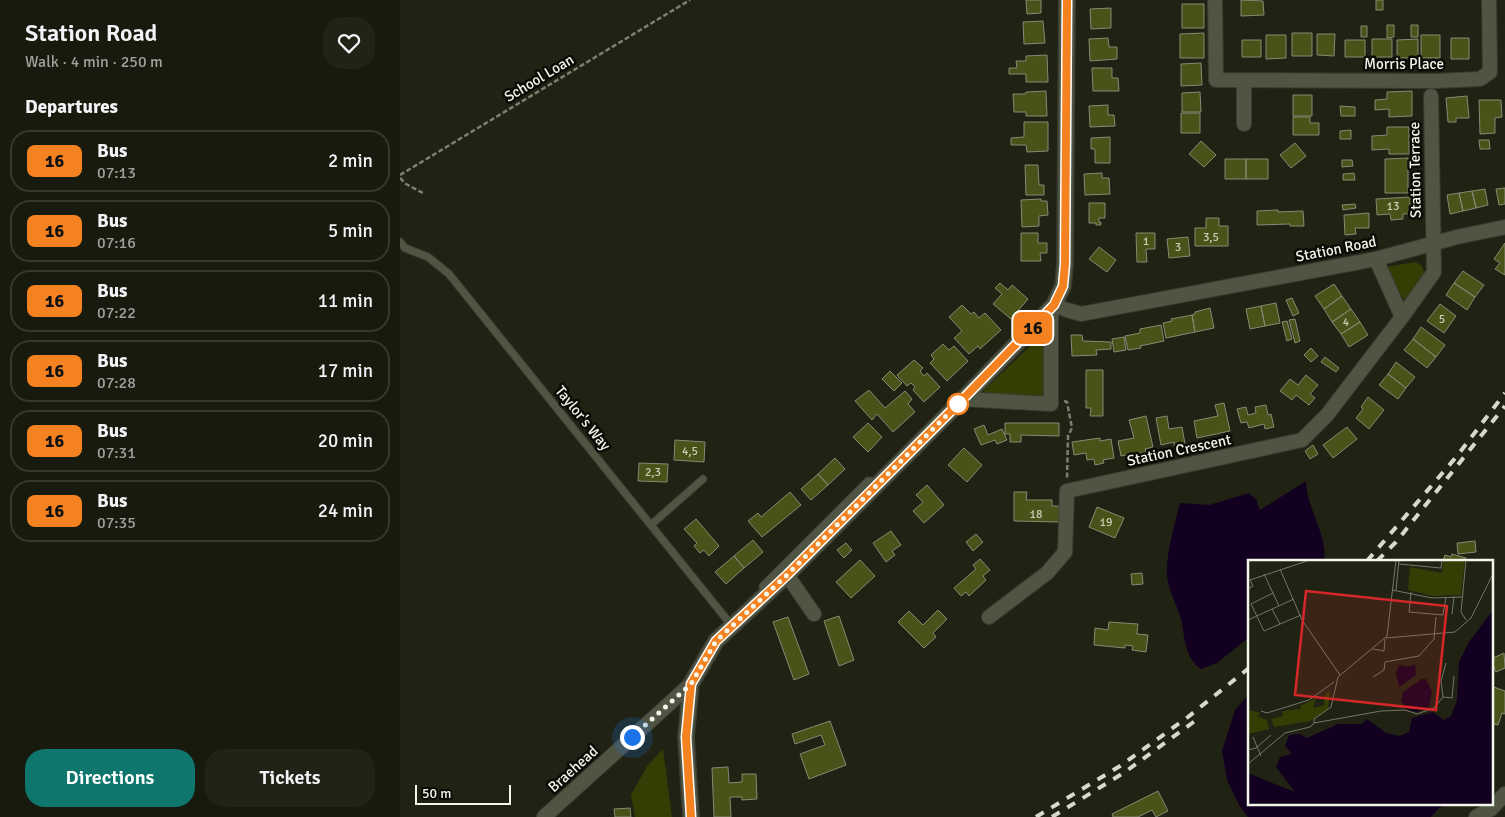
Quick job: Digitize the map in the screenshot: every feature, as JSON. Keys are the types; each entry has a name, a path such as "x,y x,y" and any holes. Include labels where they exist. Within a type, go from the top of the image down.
{"street":[{"path":"691,817 686,737 691,684 716,641 787,575 963,399 1052,306 1063,286 1065,264 1067,0"},
{"name":"Morris Place","path":"1215,0 1216,80 1435,81 1480,79 1490,72 1489,0"},
{"path":"1244,80 1244,124"},
{"name":"Station Terrace","path":"1431,96 1433,244"},
{"name":"Station Road","path":"1052,306 1082,314 1376,259 1457,237 1505,227"},
{"name":"Station Crescent","path":"1067,490 1302,440 1327,415 1434,272 1433,244"},
{"path":"1376,259 1402,317"},
{"path":"963,399 1051,404 1052,306"},
{"path":"988,617 1047,573 1066,552 1067,490"},
{"path":"787,575 814,614"},
{"name":"Braehead","path":"544,817 691,684"},
{"path":"1476,817 1491,809 1505,794"}],"lane":[{"name":"Taylor's Way","path":"400,242 405,248 428,257 449,274 652,524 732,626"},
{"path":"652,524 703,479"},
{"path":"765,595 763,586 868,482 872,481 877,486"}],"path":[{"name":"School Loan","path":"400,176 690,0"},
{"path":"400,176 406,184 423,193"},
{"path":"1051,400 1067,402 1069,410 1072,428 1068,436 1067,490"}],"green space":[{"path":"1415,262 1421,265 1424,275 1418,286 1405,299 1387,275 1387,267"},
{"path":"1044,333 1045,392 1042,397 984,394 984,390"},
{"path":"663,749 672,817 635,817 631,795 647,766"}],"shaded area":[{"path":"1306,481 1309,501 1323,541 1324,560 1248,560 1248,638 1217,663 1201,669 1189,655 1181,618 1167,576 1169,550 1180,503 1209,505 1249,493 1256,499 1260,510"},
{"path":"1248,695 1248,804 1446,804 1438,809 1431,817 1248,817 1239,805 1227,780 1222,751 1235,710"}],"building":[{"path":"1026,0 1041,0 1041,13 1027,14"},
{"path":"1241,0 1263,1 1264,15 1241,16"},
{"path":"1376,0 1383,0 1383,10 1376,10"},
{"path":"1182,4 1204,4 1204,28 1182,28"},
{"path":"1111,8 1111,28 1091,29 1090,9"},
{"path":"1043,21 1045,43 1024,44 1023,22"},
{"path":"1387,25 1394,25 1394,37 1387,38"},
{"path":"1411,25 1418,25 1418,37 1411,37"},
{"path":"1361,26 1367,26 1367,37 1361,37"},
{"path":"1204,33 1204,58 1180,58 1180,34"},
{"path":"1292,33 1312,33 1312,56 1292,56"},
{"path":"1317,34 1335,34 1334,56 1317,55"},
{"path":"1266,35 1286,35 1286,58 1266,59"},
{"path":"1421,35 1440,35 1440,58 1421,58"},
{"path":"1108,38 1109,47 1117,47 1117,59 1090,61 1089,39"},
{"path":"1451,38 1469,38 1469,59 1451,59"},
{"path":"1372,39 1392,39 1392,57 1372,57"},
{"path":"1418,39 1418,58 1397,58 1397,40"},
{"path":"1242,40 1261,40 1261,57 1242,57"},
{"path":"1345,40 1365,40 1365,57 1345,57"},
{"path":"1047,55 1048,82 1026,82 1026,74 1009,74 1009,68 1017,68 1016,61 1026,61 1026,56"},
{"path":"1201,63 1202,85 1181,86 1181,64"},
{"path":"1092,68 1112,68 1112,78 1118,78 1119,91 1093,91"},
{"path":"1046,91 1047,116 1026,116 1026,112 1014,112 1013,94"},
{"path":"1412,91 1412,116 1389,117 1389,109 1375,110 1375,100 1387,99 1387,92"},
{"path":"1200,92 1201,112 1182,112 1182,93"},
{"path":"1293,95 1312,95 1312,116 1293,116"},
{"path":"1467,96 1469,118 1456,118 1456,122 1448,122 1446,98"},
{"path":"1479,100 1501,100 1502,117 1495,118 1495,133 1480,134"},
{"path":"1108,105 1108,115 1114,115 1115,126 1090,127 1089,106"},
{"path":"1340,106 1355,107 1355,116 1341,116"},
{"path":"1181,113 1200,113 1200,133 1181,133"},
{"path":"1293,117 1310,117 1310,123 1319,123 1319,135 1293,135"},
{"path":"1024,122 1048,122 1048,151 1027,152 1026,145 1011,145 1011,138 1024,137"},
{"path":"1387,127 1409,127 1409,154 1389,154 1389,149 1372,150 1372,136 1387,135"},
{"path":"1351,130 1351,139 1340,139 1340,131"},
{"path":"1110,137 1110,163 1095,163 1095,149 1091,149 1091,138"},
{"path":"1479,140 1489,140 1490,149 1480,149"},
{"path":"1201,141 1216,155 1204,167 1189,154"},
{"path":"1295,143 1306,156 1291,168 1280,155"},
{"path":"1408,158 1408,193 1385,193 1385,159"},
{"path":"1225,159 1246,159 1246,179 1225,179"},
{"path":"1246,159 1268,159 1268,179 1246,179"},
{"path":"1342,160 1352,160 1353,166 1342,167"},
{"path":"1025,165 1038,165 1039,185 1044,185 1044,195 1026,195"},
{"path":"1102,173 1102,178 1109,178 1110,194 1085,195 1084,174"},
{"path":"1354,173 1355,180 1343,180 1343,174"},
{"path":"1505,188 1505,204 1499,205 1496,189"},
{"path":"1485,189 1488,205 1476,208 1472,191"},
{"path":"1472,191 1476,208 1463,211 1459,193"},
{"path":"1459,193 1463,211 1450,214 1447,195"},
{"path":"1410,197 1410,214 1403,214 1403,219 1391,220 1390,214 1377,215 1376,199"},
{"path":"1041,199 1041,201 1047,201 1048,215 1039,216 1039,226 1022,227 1021,200"},
{"path":"1089,203 1105,203 1105,218 1099,218 1101,225 1089,223"},
{"path":"1355,204 1356,208 1343,210 1342,205"},
{"path":"1278,210 1278,212 1303,211 1304,226 1290,226 1290,224 1257,225 1257,211"},
{"path":"1369,213 1369,228 1355,228 1356,234 1345,235 1344,215"},
{"path":"1206,218 1219,218 1219,226 1228,226 1228,246 1195,246 1195,228 1206,228"},
{"path":"1021,233 1038,233 1038,243 1047,243 1047,253 1040,253 1041,261 1021,261"},
{"path":"1136,233 1155,233 1155,249 1146,249 1147,262 1137,262"},
{"path":"1188,237 1190,256 1169,258 1167,239"},
{"path":"1505,243 1505,275 1495,269 1500,263 1494,259"},
{"path":"1099,247 1116,260 1107,272 1089,259"},
{"path":"1463,271 1484,285 1475,297 1454,283"},
{"path":"1000,283 1008,290 1012,285 1028,299 1011,319 993,304 1002,294 995,288"},
{"path":"1454,283 1475,297 1467,310 1446,295"},
{"path":"1334,284 1342,296 1324,309 1315,296"},
{"path":"1342,296 1351,309 1332,322 1324,309"},
{"path":"1292,298 1299,313 1293,316 1286,300"},
{"path":"1276,303 1280,323 1265,326 1261,306"},
{"path":"1440,304 1456,316 1444,333 1427,321"},
{"path":"962,305 971,314 974,312 979,318 985,313 1001,330 980,349 978,346 969,354 954,338 962,331 949,317"},
{"path":"1261,306 1265,326 1250,329 1246,309"},
{"path":"1210,308 1214,328 1195,332 1192,315 1195,312"},
{"path":"1351,309 1360,322 1341,334 1332,322"},
{"path":"1192,315 1195,332 1166,338 1163,323 1172,321 1171,319"},
{"path":"1295,319 1300,341 1295,343 1289,320"},
{"path":"1287,321 1292,339 1287,341 1282,322"},
{"path":"1360,322 1368,335 1349,347 1341,334"},
{"path":"1161,325 1164,341 1128,350 1125,336 1140,333 1140,329"},
{"path":"1421,327 1445,345 1436,357 1413,339"},
{"path":"1071,335 1082,335 1083,341 1111,342 1111,349 1096,350 1097,355 1072,356"},
{"path":"1124,337 1126,350 1114,352 1112,339"},
{"path":"1413,339 1436,357 1427,368 1404,350"},
{"path":"943,344 949,350 954,346 968,361 947,381 930,363 934,359 931,355"},
{"path":"1311,348 1318,356 1311,362 1304,355"},
{"path":"1325,357 1339,368 1336,372 1321,362"},
{"path":"914,360 923,368 920,371 924,376 927,373 940,387 924,402 913,390 915,387 911,383 907,386 897,375"},
{"path":"1396,362 1415,377 1406,388 1388,374"},
{"path":"1086,370 1103,370 1103,416 1090,416 1091,408 1086,408"},
{"path":"890,371 902,383 894,391 882,379"},
{"path":"1388,374 1406,388 1398,399 1379,385"},
{"path":"1306,375 1318,385 1310,394 1315,398 1309,405 1296,395 1292,400 1280,391 1290,379 1298,385"},
{"path":"869,390 885,408 905,391 912,399 908,404 915,412 893,432 877,414 872,420 855,401"},
{"path":"1368,397 1384,410 1369,429 1356,418 1363,409 1361,407"},
{"path":"1224,403 1230,431 1197,438 1194,421 1218,416 1215,405"},
{"path":"1266,405 1268,415 1271,414 1274,427 1265,429 1264,424 1249,428 1247,422 1241,423 1237,409 1246,407 1248,415 1256,413 1255,407"},
{"path":"1146,416 1153,447 1145,449 1146,452 1140,453 1141,457 1134,459 1133,454 1121,456 1118,441 1134,438 1129,420"},
{"path":"1167,416 1169,429 1182,427 1185,444 1174,446 1174,442 1161,445 1156,418"},
{"path":"868,423 882,437 868,452 853,437"},
{"path":"1005,423 1059,423 1059,436 1021,435 1021,442 1010,442 1010,434 1005,434"},
{"path":"984,425 988,435 1002,429 1007,440 997,444 995,440 981,445 974,429"},
{"path":"1347,427 1357,439 1333,458 1323,445"},
{"path":"1100,438 1100,441 1111,439 1114,458 1103,460 1104,463 1095,465 1094,459 1087,460 1086,453 1074,455 1072,442"},
{"path":"675,440 705,442 704,462 674,460"},
{"path":"1313,445 1318,454 1310,459 1305,451"},
{"path":"964,448 982,465 967,482 948,465"},
{"path":"835,458 845,469 828,485 818,474"},
{"path":"639,463 668,464 667,482 638,481"},
{"path":"818,474 828,485 811,500 801,489"},
{"path":"927,485 944,505 924,523 913,511 923,502 916,495"},
{"path":"790,492 801,505 762,537 748,521 758,513 761,517"},
{"path":"1014,492 1027,492 1026,500 1052,500 1052,506 1059,506 1059,522 1014,521"},
{"path":"1097,507 1124,518 1115,538 1089,527"},
{"path":"696,519 719,546 709,556 704,550 700,553 694,546 697,543 684,529"},
{"path":"891,531 901,545 892,551 895,555 886,562 873,543"},
{"path":"976,534 983,542 973,551 966,542"},
{"path":"753,540 763,552 744,568 734,556"},
{"path":"1475,541 1476,552 1458,554 1457,543"},
{"path":"846,543 852,550 844,558 837,550"},
{"path":"1452,554 1466,558 1465,560 1443,560 1445,555 1451,557"},
{"path":"734,556 744,568 726,584 715,572"},
{"path":"980,559 990,570 983,576 986,580 969,596 966,592 961,596 954,588 976,569 973,565"},
{"path":"860,560 875,576 851,598 836,582"},
{"path":"1142,573 1143,584 1132,585 1131,574"},
{"path":"938,610 947,619 933,633 936,637 924,648 898,622 909,611 923,625"},
{"path":"839,616 854,660 839,666 824,621"},
{"path":"788,617 809,674 794,680 773,622"},
{"path":"1109,622 1138,624 1137,634 1148,635 1146,652 1132,650 1133,646 1125,645 1125,648 1094,645 1095,628 1108,630"},
{"path":"1504,653 1505,668 1496,672 1492,659"},
{"path":"1492,686 1505,691 1505,714 1502,713 1498,725 1492,723"},
{"path":"830,721 846,765 809,779 800,754 825,745 821,735 795,744 792,734"},
{"path":"728,767 729,783 742,782 742,774 756,774 757,799 742,800 742,797 730,797 731,817 714,817 712,768"},
{"path":"1158,791 1168,811 1156,817 1152,810 1138,817 1113,817 1112,814"},
{"path":"630,808 631,817 615,817 614,809"}],"railway":[{"path":"1368,560 1457,456 1505,393"},
{"path":"1378,560 1396,542 1505,406"},
{"path":"1036,817 1120,766 1188,717 1248,669"},
{"path":"1052,817 1125,772 1199,718"}],"bus line":[{"name":"16","path":"691,817 686,737 691,684 716,641 787,575 963,399 1054,305 1063,286 1065,264 1067,0"}],"route":[{"path":"632,737 691,684 716,641 787,575 963,399 958,404"}]}
